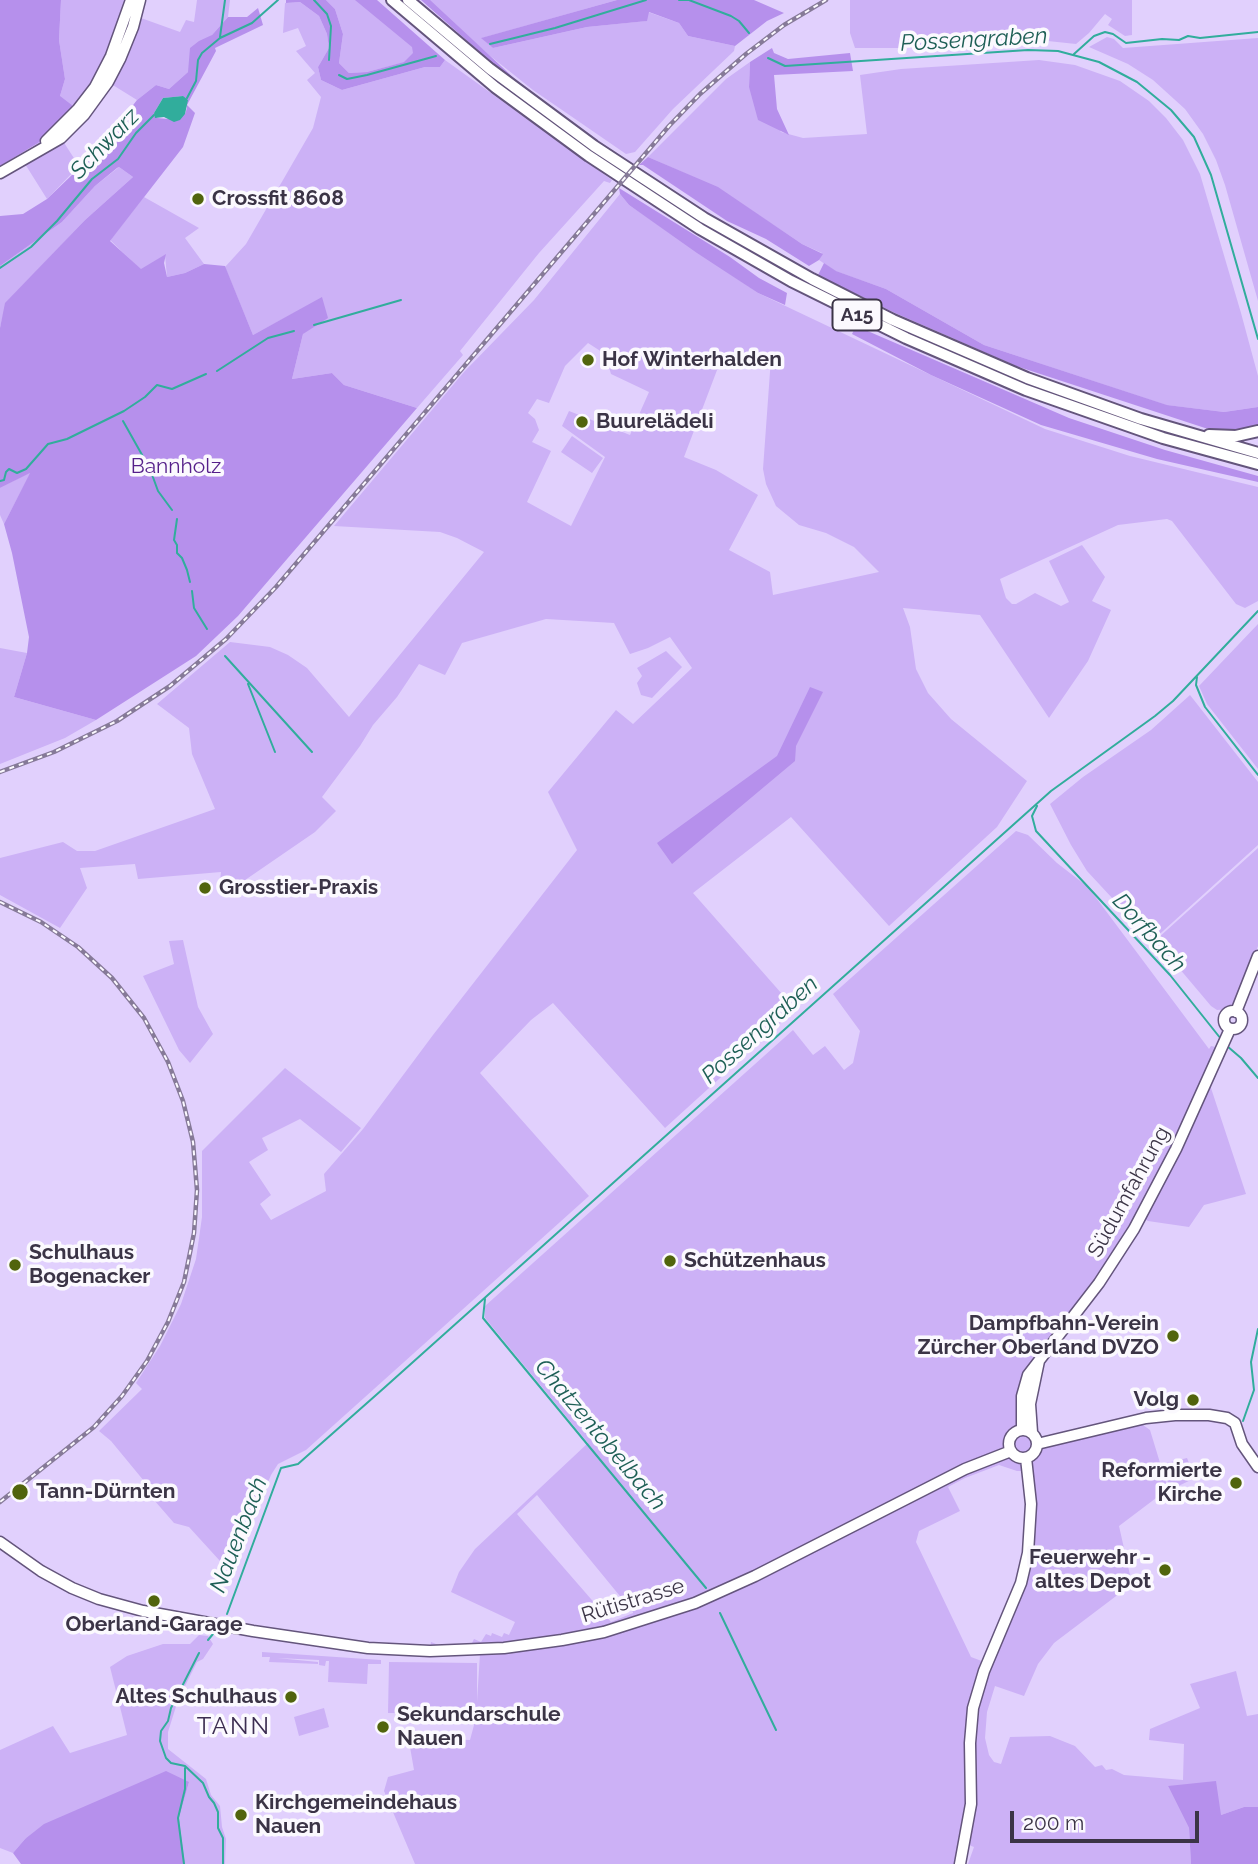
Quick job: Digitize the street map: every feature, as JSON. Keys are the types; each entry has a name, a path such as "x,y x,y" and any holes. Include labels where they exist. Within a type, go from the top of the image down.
{"highway":[{"name":"A15","path":"391,0 495,87 589,156 700,229 802,287 906,338 1026,390 1154,435 1258,464"},
{"name":"A15","path":"408,0 569,129 673,199 759,250 860,304 972,355 1068,393 1179,431 1258,453"},
{"path":"1179,431 1227,436 1258,431"}],"main road":[{"path":"22,162 57,132 95,87 111,57 131,0"},
{"path":"0,173 61,138 94,103 120,59 140,0"},
{"name":"Südumfahrung","path":"1027,1431 1039,1361 1093,1292 1134,1229 1176,1149 1228,1032 1241,1023 1241,1017 1236,1012 1258,956"},
{"path":"1037,1444 1146,1418 1199,1414 1230,1419 1235,1423 1240,1441 1258,1467"},
{"path":"1027,1431 1037,1444 1034,1453 1026,1458 1017,1457 1009,1445 1011,1436 1027,1431"},
{"name":"Rütistrasse","path":"0,1542 41,1571 79,1591 118,1605 168,1616 343,1645 427,1651 513,1647 592,1634 654,1618 718,1593 910,1499 955,1474 1011,1451"},
{"path":"960,1864 971,1804 972,1708 984,1671 1018,1590 1028,1553 1031,1504 1026,1458"}],"shaded area":[{"path":"61,0 146,0 141,18 180,32 186,20 194,22 197,0 230,0 228,17 212,35 188,72 169,89 156,85 137,100 108,82 61,138 79,166 47,199 20,156 38,143 65,79 59,40"},
{"path":"326,0 363,0 424,57 367,72 349,73 339,63 343,34 335,9"},
{"path":"427,0 617,0 482,38 493,48 587,27 646,21 648,12 679,23 688,36 735,46 734,51 673,109 635,152 626,154 533,90"},
{"path":"850,0 1132,0 1132,35 1125,36 1108,25 1112,19 1105,14 1076,44 1029,39 899,48 855,48 850,33"},
{"path":"300,2 319,16 327,34 329,48 318,67 321,80 342,90 425,67 440,67 445,60 612,180 610,183 604,181 539,253 460,351 463,355 417,408 344,385 332,373 292,379 303,334 322,298 253,335 225,267 246,244 313,128 321,97 307,80 315,73 296,51 306,46 298,28 283,33 285,3"},
{"path":"1107,37 1114,39 1123,48 1258,38 1258,301 1225,185 1203,134 1185,109 1153,80 1128,64 1089,47"},
{"path":"1039,60 1075,65 1120,81 1149,101 1183,140 1200,174 1241,313 1258,376 1258,407 1224,412 1166,405 984,345 886,289 835,271 819,260 822,253 802,244 718,188 648,157 726,79 750,62 749,87 781,132 803,138 867,134 860,75 901,69"},
{"path":"183,96 188,100 185,114 180,120 174,122 164,117 155,118 154,113 163,98"},
{"path":"119,167 133,177 85,220 6,303 0,328 0,266 62,222 95,186"},
{"path":"620,194 629,205 758,293 1045,429 1130,456 1258,487 1258,601 1245,608 1236,604 1172,521 1167,519 1118,525 1000,579 1006,598 1012,604 1035,593 1061,606 1069,602 1049,561 1082,545 1105,577 1092,601 1111,610 1088,661 1049,718 980,615 903,608 910,627 916,669 928,693 951,719 1027,781 997,827 889,926 791,817 693,893 797,1011 665,1128 553,1003 531,1020 480,1073 589,1196 306,1450 278,1464 242,1546 220,1561 189,1527 174,1523 141,1485 144,1481 111,1441 99,1431 142,1389 136,1383 160,1346 181,1304 196,1259 202,1217 202,1151 285,1068 361,1128 341,1152 300,1119 262,1138 268,1150 249,1162 271,1195 260,1204 271,1220 326,1191 324,1174 363,1129 577,850 548,792 616,710 633,724 692,668 670,637 630,654 614,623 546,619 462,643 445,675 419,664 397,697 373,725 322,797 336,811 315,832 232,889 220,881 221,872 138,879 135,864 80,868 87,888 60,928 0,895 0,858 63,842 77,851 95,851 215,809 192,754 189,728 157,704 230,642 270,647 288,655 307,668 349,717 484,552 440,532 334,526 464,372 534,300","holes":["588,343 605,354 611,374 649,392 630,435 569,411 562,426 605,457 571,526 527,502 551,451 532,442 539,430 535,419 528,413 537,399 549,403 565,366","722,357 771,358 763,469 766,484 776,506 799,525 826,533 854,547 879,572 773,595 770,572 729,550 758,495 716,470 684,457"]},
{"path":"144,197 199,228 185,238 204,264 185,273 167,277 165,255 141,270 110,240"},
{"path":"572,436 603,458 592,473 561,452"},
{"path":"31,472 4,524 0,515 0,488"},
{"path":"1258,624 1258,769 1207,704 1199,686"},
{"path":"0,648 27,653 14,697 96,720 65,738 0,764"},
{"path":"666,651 682,667 652,698 641,695 637,683 642,676 637,668"},
{"path":"1190,695 1258,782 1258,845 1152,941 1087,871 1050,804 1083,777 1151,730"},
{"path":"1016,831 1028,835 1057,863 1088,887 1209,1049 1211,1046 1221,1048 1208,1079 1246,1194 1204,1205 1189,1227 1148,1221 1141,1217 1050,1345 1032,1390 1034,1435 1038,1444 1146,1418 1143,1425 1150,1430 1168,1489 1119,1526 1132,1584 1054,1643 1038,1664 1024,1696 995,1686 987,1712 985,1738 989,1755 994,1762 1001,1764 1010,1737 1050,1736 1075,1746 1095,1767 1102,1765 1106,1770 1112,1769 1124,1775 1183,1780 1184,1744 1149,1740 1150,1729 1200,1708 1190,1684 1236,1671 1247,1716 1258,1714 1258,1807 1244,1807 1221,1815 1168,1786 1189,1828 1191,1864 968,1864 974,1847 966,1844 957,1864 415,1864 384,1791 388,1777 414,1770 410,1747 442,1739 470,1740 477,1714 388,1713 389,1662 477,1663 477,1702 480,1654 486,1651 430,1651 431,1642 441,1646 471,1645 474,1639 481,1642 486,1634 502,1637 504,1633 509,1635 515,1622 451,1592 459,1572 475,1549 588,1443 485,1318 485,1306 793,1030 813,1055 825,1046 844,1070 853,1063 860,1031 833,994","holes":["999,1465 1017,1471 1028,1471 1027,1560 987,1663 971,1657 916,1542 919,1531 960,1511 948,1487","537,1495 633,1612 633,1613 611,1622 517,1514"]},
{"path":"1258,848 1258,946 1237,1001 1229,1009 1217,1010 1157,939"},
{"path":"183,940 198,1007 213,1034 190,1063 179,1050 143,976 174,964 169,941"},
{"path":"1187,1458 1195,1478 1170,1490 1163,1464"},
{"path":"199,1635 208,1636 213,1644 203,1659 197,1662 178,1700 168,1732 168,1749 206,1779 211,1795 220,1806 226,1839 225,1864 185,1864 179,1818 189,1782 25,1839 13,1853 0,1848 0,1750 53,1726 70,1753 127,1735 110,1667 127,1656 163,1644 190,1644"},
{"path":"262,1652 381,1660 381,1664 368,1664 367,1684 328,1682 329,1661 326,1661 325,1666 319,1665 319,1660 277,1658 318,1664 269,1662 270,1657 262,1657"},
{"path":"324,1708 329,1727 299,1736 294,1717"}],"green space":[{"path":"0,0 61,0 59,40 65,79 60,96 73,106 38,143 0,166"},
{"path":"286,0 326,0 335,9 343,34 339,63 349,73 367,72 404,62 413,53 412,47 355,0 377,0 445,60 440,67 425,67 342,90 321,80 318,67 329,48 327,34 319,16 300,2 286,3"},
{"path":"421,0 430,0 516,80 517,85"},
{"path":"617,0 754,0 784,13 767,21 735,46 688,36 679,23 649,12 647,21 587,27 493,48 481,38"},
{"name":"Bannholz","path":"258,8 263,25 215,48 216,51 187,105 195,113 183,147 110,241 141,269 166,254 164,263 167,277 185,273 204,264 225,266 253,335 322,297 328,318 303,334 292,379 332,373 344,385 417,408 238,616 196,656 96,720 14,697 29,637 4,524 30,473 0,488 0,328 5,303 85,220 133,177 117,168 95,186 62,222 0,266 0,216 23,214 47,199 100,148 137,100 156,85 169,89 188,72 190,48 212,35 228,17 247,17","holes":["183,96 187,108 185,114 168,119 157,118 154,113 163,98"]},
{"path":"772,48 774,53 788,59 850,53 853,71 774,75 777,109 789,135 758,120 749,87 750,62"},
{"path":"648,157 718,187 802,244 823,254 809,266 766,239 727,221 643,165 639,165"},
{"path":"619,188 759,278 787,293 785,305 758,293 697,253 629,205 620,194"},
{"path":"824,263 836,271 886,289 984,345 1167,405 1224,412 1258,407 1258,426 1235,432 1205,428 1016,366 895,313 818,275"},
{"path":"856,326 1069,418 1165,450 1258,476 1258,482 1157,459 1041,425 931,375 852,334"},
{"path":"810,687 823,692 796,746 795,761 672,864 657,843 777,756"},
{"path":"166,1771 189,1782 179,1818 185,1864 21,1864 13,1853 44,1824"},
{"path":"1216,1781 1221,1815 1244,1807 1258,1807 1258,1864 1191,1864 1189,1828 1168,1786"}],"waterway":[{"path":"220,37 225,0"},
{"name":"Possengraben","path":"187,98 196,81 198,60 202,53 220,38 252,23 278,0"},
{"name":"Possengraben","path":"314,0 327,14 331,26 329,60"},
{"name":"Possengraben","path":"490,44 555,28 646,0"},
{"name":"Possengraben","path":"679,0 689,0 731,16 749,33"},
{"path":"1074,54 1094,36 1105,32 1126,43 1258,32"},
{"name":"Possengraben","path":"768,58 785,66 1028,50 1058,51 1099,62 1137,82 1171,110 1194,137 1211,175 1258,339"},
{"name":"Possengraben","path":"339,75 347,79 436,56"},
{"name":"Schwarz","path":"0,268 31,247 92,179 118,159 136,133 154,115"},
{"path":"314,325 401,300"},
{"path":"217,371 268,338 294,331"},
{"path":"0,481 4,480 9,469 17,473 26,469 48,444 67,439 124,411 157,385 172,389 206,374"},
{"path":"123,421 150,469 158,491 172,510"},
{"path":"177,519 174,540 190,582"},
{"path":"192,591 194,608 207,629"},
{"name":"Possengraben","path":"227,1614 281,1468 298,1464 1051,791 1173,701 1258,611"},
{"path":"225,656 312,752"},
{"path":"1197,677 1196,685 1205,707 1258,775"},
{"path":"248,684 275,752"},
{"name":"Dorfbach","path":"1037,806 1032,816 1036,831 1170,975 1221,1039"},
{"name":"Dorfbach","path":"1227,1046 1258,1078"},
{"name":"Chatzentobelbach","path":"485,1299 483,1318 706,1588"},
{"name":"Dorfbach","path":"1243,1421 1254,1390 1251,1362 1258,1329"},
{"name":"Chatzentobelbach","path":"720,1613 776,1730"},
{"name":"Nauenbach","path":"208,1640 213,1634"},
{"name":"Nauenbach","path":"199,1653 171,1708 168,1721 161,1731 160,1741 166,1758 171,1763 185,1766 203,1783 214,1803 218,1812 218,1828 223,1838 223,1864"},
{"path":"184,1864 178,1818 185,1789 185,1768"}],"railway":[{"path":"0,772 54,752 117,721 170,686 226,639 276,587 669,126 700,94 746,54 784,25 826,0"},
{"path":"0,902 41,922 78,947 112,978 144,1018 168,1062 183,1101 193,1142 197,1190 194,1233 184,1282 168,1322 147,1361 122,1396 94,1427 0,1502"}],"place":[{"name":"Crossfit 8608","path":"198,199"},
{"name":"Hof Winterhalden","path":"588,360"},
{"name":"Buurelädeli","path":"582,422"},
{"name":"Grosstier-Praxis","path":"205,888"},
{"name":"Schützenhaus","path":"670,1261"},
{"name":"Schulhaus Bogenacker","path":"15,1265"},
{"name":"Dampfbahn-Verein Zürcher Oberland DVZO","path":"1173,1336"},
{"name":"Volg","path":"1193,1400"},
{"name":"Reformierte Kirche","path":"1236,1483"},
{"name":"Tann-Dürnten","path":"20,1492"},
{"name":"Feuerwehr - altes Depot","path":"1165,1570"},
{"name":"Oberland-Garage","path":"154,1601"},
{"name":"Altes Schulhaus","path":"291,1697"},
{"name":"Sekundarschule Nauen","path":"383,1727"},
{"name":"Kirchgemeindehaus Nauen","path":"241,1815"}],"district":[{"name":"TANN","path":"234,1727"}]}
